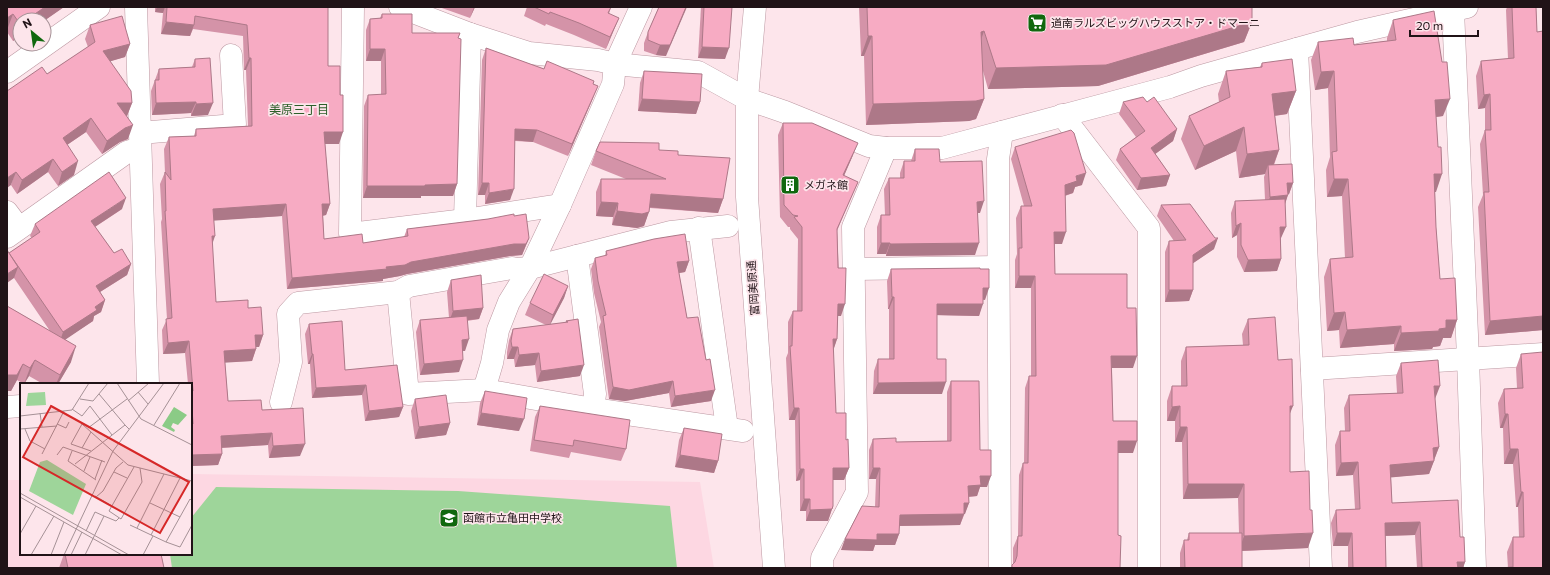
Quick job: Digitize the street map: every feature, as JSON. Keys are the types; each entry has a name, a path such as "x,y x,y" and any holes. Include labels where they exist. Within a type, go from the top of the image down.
{"street":[{"path":"7,72 99,7"},
{"path":"136,7 148,383"},
{"path":"353,7 350,234 465,220 560,205"},
{"path":"484,390 492,363 498,330 510,302 530,268 560,205 613,84 615,64 641,7"},
{"name":"富岡美原通","path":"755,7 747,99 747,197 774,568"},
{"path":"413,9 470,34 529,53 598,60 615,64 698,72 747,99 785,112 869,146 886,148 942,148 1170,87 1201,76 1357,32 1460,9 1468,358 1475,568"},
{"path":"465,220 470,34"},
{"path":"1297,49 1321,568"},
{"path":"11,226 127,152 140,140 235,126 231,55"},
{"path":"1062,115 1148,228 1149,568"},
{"path":"1000,568 998,159 1002,132"},
{"path":"822,568 822,558 857,492 854,227 886,148"},
{"path":"281,402 291,362 288,314 298,303 398,292 409,286 512,268 530,268 671,232 728,226"},
{"path":"398,292 408,394 484,390 593,409 735,429 699,228"},
{"path":"577,256 594,394 593,409"},
{"path":"855,269 998,267"},
{"path":"1312,369 1543,354"},
{"path":"7,407 20,406"}],"shaded area":[{"name":"函館市立亀田中学校","path":"192,474 700,482 714,568 7,568 7,480 20,480 20,555 192,555"}],"green space":[{"name":"函館市立亀田中学校","path":"216,487 458,491 670,506 677,568 172,568 170,555 192,555 192,517"}],"building":[{"path":"7,7 45,7 38,12 12,12 12,15 7,18"},
{"path":"167,7 328,7 328,66 340,66 340,95 343,95 343,132 324,132 330,204 322,204 324,239 362,234 363,243 408,236 407,229 488,219 514,214 514,216 526,214 529,238 526,244 514,244 411,262 405,265 386,267 387,269 292,278 286,204 213,209 215,236 212,236 216,302 248,300 248,308 261,307 263,335 255,335 256,349 224,351 228,401 261,400 262,410 303,408 305,444 273,446 272,433 221,436 222,454 192,455 193,391 189,341 168,343 166,319 172,318 165,211 165,172 171,180 169,137 196,136 196,129 252,126 251,58 249,58 247,25 195,16 194,25 166,22"},
{"path":"534,7 611,7 608,13 619,18 610,37 579,23 550,12 549,14"},
{"path":"659,7 686,7 670,45 660,45 648,40 648,32"},
{"path":"704,7 732,7 729,48 702,47"},
{"path":"867,7 1252,7 1252,22 1106,65 996,68 984,31 981,32 984,99 976,101 873,104 872,36 868,36"},
{"path":"1512,7 1536,7 1537,32 1543,31 1543,316 1490,321 1484,192 1489,192 1485,130 1491,130 1490,94 1484,95 1481,61 1514,58"},
{"path":"1434,11 1442,62 1447,62 1450,99 1435,100 1438,147 1441,147 1442,174 1434,174 1436,227 1440,279 1455,278 1457,320 1446,320 1446,328 1439,329 1439,331 1401,333 1401,326 1347,330 1345,312 1334,313 1330,259 1353,257 1348,179 1334,179 1332,152 1337,151 1334,71 1321,72 1318,42 1353,38 1354,45 1396,40 1393,20"},
{"path":"382,14 412,14 412,33 460,33 458,38 461,39 457,184 425,186 367,186 368,95 386,94 385,49 370,49 370,19 382,18"},
{"path":"122,16 130,44 103,51 131,91 132,103 117,103 133,125 125,128 107,141 91,118 63,138 78,161 62,172 53,159 22,180 16,172 7,178 7,91 42,67 47,74 95,42 90,25"},
{"path":"486,48 544,69 547,61 594,81 593,84 598,86 572,144 537,130 515,129 514,189 489,193 489,183 482,183"},
{"path":"210,58 213,103 156,103 155,80 159,80 159,69 195,67 195,59"},
{"path":"1292,59 1296,91 1272,94 1279,150 1247,154 1244,127 1204,146 1189,116 1230,97 1226,71 1262,67 1262,63"},
{"path":"644,71 702,74 700,102 642,99"},
{"path":"1143,97 1147,102 1154,97 1177,129 1151,148 1170,175 1141,178 1120,149 1145,131 1123,102"},
{"path":"783,123 812,123 858,143 843,175 858,182 837,229 838,268 846,268 845,304 838,304 837,339 833,339 836,413 846,413 846,440 848,439 849,468 833,468 832,509 810,510 810,499 804,499 804,469 800,469 799,408 794,408 790,346 792,346 793,311 802,311 802,227 794,217 798,216 793,215 784,205"},
{"path":"1071,130 1074,133 1086,173 1076,176 1077,181 1065,185 1066,232 1054,232 1055,274 1127,274 1127,308 1136,308 1137,356 1111,356 1113,421 1137,421 1137,441 1118,441 1118,535 1121,536 1120,568 1012,568 1017,556 1018,536 1022,536 1023,463 1028,463 1029,376 1036,376 1035,276 1019,276 1019,248 1022,248 1021,206 1032,206 1015,147"},
{"path":"600,142 659,143 659,150 678,151 678,155 730,158 723,199 651,194 649,212 642,214 617,211 618,203 601,202 601,179 666,179 596,151"},
{"path":"915,149 939,149 940,162 982,161 984,201 977,202 979,243 881,243 881,215 890,215 889,178 904,178 904,161 915,161"},
{"path":"1292,164 1293,183 1287,183 1288,195 1270,197 1268,165"},
{"path":"109,172 126,198 91,221 114,253 122,249 131,264 96,286 105,300 95,307 97,310 63,332 9,253 40,232 35,224"},
{"path":"1285,199 1286,227 1280,227 1281,259 1248,260 1241,245 1241,223 1236,226 1235,201"},
{"path":"1190,204 1215,238 1218,238 1193,255 1193,290 1169,290 1169,241 1186,240 1161,205"},
{"path":"685,234 689,261 677,262 687,318 698,317 706,360 710,359 715,390 675,396 673,381 629,390 613,387 603,316 606,315 598,281 595,258 607,255 606,251 654,239"},
{"path":"7,250 18,267 7,274"},
{"path":"891,269 989,269 989,288 983,288 983,304 937,304 937,359 946,359 946,382 878,383 878,359 894,359 894,297 892,297"},
{"path":"544,274 568,286 553,315 530,303"},
{"path":"481,275 483,308 453,311 451,280"},
{"path":"7,306 76,346 60,375 35,360 30,368 23,364 17,375 7,375"},
{"path":"467,316 469,339 462,340 463,360 424,364 420,320"},
{"path":"1275,317 1278,360 1292,359 1293,406 1290,406 1290,472 1309,471 1310,510 1312,510 1313,533 1244,536 1244,484 1188,484 1187,427 1180,427 1180,406 1172,407 1172,386 1187,386 1186,347 1249,345 1248,319"},
{"path":"578,319 584,365 541,371 539,353 519,355 518,347 512,347 511,341 513,329 568,322 566,321"},
{"path":"342,321 345,370 397,365 403,407 369,411 366,385 316,388 309,324"},
{"path":"1543,352 1543,568 1500,568 1513,567 1513,537 1524,537 1523,492 1521,492 1518,449 1510,449 1508,414 1505,414 1504,389 1523,388 1521,354"},
{"path":"1438,360 1440,386 1434,386 1439,447 1433,448 1434,461 1390,465 1392,503 1458,500 1460,537 1464,537 1465,562 1457,562 1458,568 1422,568 1420,522 1385,523 1386,568 1353,568 1352,533 1337,533 1336,510 1360,509 1358,462 1341,463 1340,431 1350,431 1349,395 1403,393 1401,363"},
{"path":"951,381 979,381 980,450 991,450 991,476 980,476 981,485 968,486 969,503 964,503 964,514 900,515 899,534 877,534 877,540 845,539 862,506 879,507 880,468 873,468 873,439 896,438 896,442 951,441"},
{"path":"485,391 527,398 524,419 481,413"},
{"path":"446,395 450,423 419,427 415,399"},
{"path":"540,406 630,420 626,449 574,440 573,446 534,440"},
{"path":"684,428 722,434 718,461 680,455"},
{"path":"1189,533 1242,533 1242,568 1185,568 1184,540 1189,540"},
{"path":"65,555 161,555 164,568 68,568"}],"place":[{"name":"道南ラルズビッグハウスストア・ドマーニ","path":"1037,23"},
{"name":"メガネ館","path":"790,185"},
{"name":"函館市立亀田中学校","path":"449,518"}],"district":[{"name":"美原三丁目","path":"299,110"}]}
